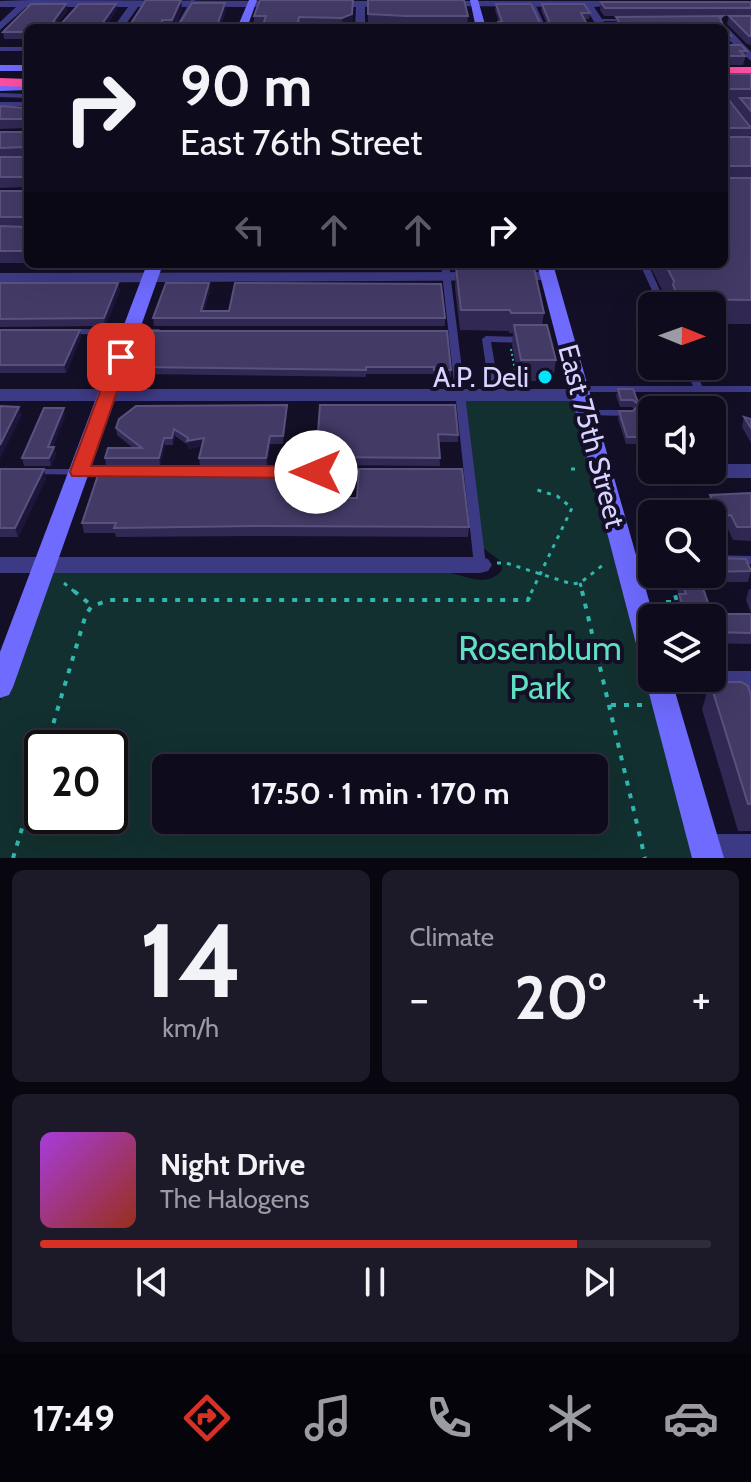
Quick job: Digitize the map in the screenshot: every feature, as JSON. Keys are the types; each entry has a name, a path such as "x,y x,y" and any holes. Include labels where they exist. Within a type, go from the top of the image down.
{"highway":[{"path":"728,71 751,71"},
{"path":"0,72 24,72"},
{"path":"0,85 24,85"},
{"path":"728,85 751,85"}],"main road":[{"path":"244,24 252,2"},
{"path":"475,2 480,24"},
{"path":"0,687 54,574 79,472 153,271"},
{"name":"East 75th Street","path":"547,271 561,340 582,399 638,613"},
{"name":"East 75th Street","path":"657,692 706,853"}],"street":[{"path":"0,27 26,2"},
{"path":"0,4 293,4"},
{"path":"121,24 135,4"},
{"path":"322,4 402,4"},
{"path":"360,24 361,4"},
{"path":"432,4 632,4"},
{"path":"588,4 600,24"},
{"path":"728,33 751,58"},
{"path":"0,278 153,271 547,271"},
{"path":"0,395 495,395 582,399"},
{"path":"726,471 751,471"},
{"path":"0,565 54,574 480,565"},
{"path":"726,681 751,682"},
{"path":"706,853 751,848"}],"lane":[{"path":"179,24 192,2"},
{"path":"528,3 541,24"},
{"path":"68,17 79,4"},
{"path":"600,24 632,20"},
{"path":"0,49 24,49"},
{"path":"0,95 24,96"},
{"path":"0,104 24,104"},
{"path":"0,110 24,110"},
{"path":"646,268 657,292"},
{"path":"446,271 480,565"},
{"path":"63,332 163,332"},
{"path":"437,332 453,332"},
{"path":"495,395 486,339 532,340"},
{"path":"695,380 698,387"},
{"path":"582,399 698,387 751,389"},
{"path":"582,399 630,413"},
{"path":"14,472 117,472"},
{"path":"293,472 389,472"},
{"path":"453,472 469,472"},
{"path":"626,559 638,559"},
{"path":"726,559 751,560"}],"path":[{"path":"517,382 511,348 524,348"},
{"path":"571,469 580,469"},
{"path":"51,730 86,614 92,606 110,600 528,600 572,508 557,496 534,489"},
{"path":"480,565 502,562 572,584 580,583 603,565"},
{"path":"54,574 92,606"},
{"path":"580,583 645,858"},
{"path":"666,602 677,602 674,588"},
{"path":"610,705 638,689"},
{"path":"13,858 24,822"}],"green space":[{"name":"Rosenblum Park","path":"465,399 574,399 638,640 638,692 652,692 696,858 0,858 0,701 47,571 445,572 483,580 496,576 502,570 502,562 483,548"}],"building":[{"path":"146,0 181,0 172,20 162,20 162,24 131,24"},
{"path":"260,0 353,0 352,14 342,18 299,17 298,24 263,24 266,16 254,16"},
{"path":"368,0 464,0 468,16 368,14"},
{"path":"601,2 751,2 751,8 605,8"},
{"path":"192,3 225,3 218,23 180,23"},
{"path":"31,4 66,4 53,22 61,24 24,24 24,32 3,32"},
{"path":"79,4 116,4 102,24 61,24"},
{"path":"496,4 531,4 540,23 544,24 498,24 502,22"},
{"path":"542,4 584,4 590,13 581,13 587,24 548,24"},
{"path":"723,16 720,18 722,24 620,24 616,17"},
{"path":"729,16 751,16 751,36 749,36"},
{"path":"728,45 741,45 747,51 740,51 745,56 728,56"},
{"path":"728,74 751,74 751,89 728,89"},
{"path":"740,98 751,98 751,111"},
{"path":"728,99 751,128 728,128"},
{"path":"0,106 24,108 24,119 0,119"},
{"path":"0,132 24,132 24,147 0,148"},
{"path":"728,137 751,137 751,166 728,166"},
{"path":"0,157 24,157 24,177 0,177"},
{"path":"728,178 751,178 751,300 726,300 726,292 676,292 667,268 728,268"},
{"path":"0,191 24,191 24,217 0,217"},
{"path":"0,226 24,227 24,251 0,251"},
{"path":"456,268 534,268 544,313 461,310"},
{"path":"0,283 118,283 104,318 0,319"},
{"path":"166,283 209,283 201,311 229,311 235,283 441,284 445,318 153,318"},
{"path":"514,325 547,325 556,360 521,360"},
{"path":"0,330 80,330 64,365 0,365"},
{"path":"147,331 447,331 451,370 434,370 434,367 366,367 366,370 139,367 141,361 136,361"},
{"path":"618,389 633,389 638,404 633,400 621,400"},
{"path":"287,405 283,436 270,436 266,458 199,458 204,438 187,441 188,438 174,429 172,438 164,438 159,458 105,458 108,448 142,448 116,428 119,419 136,406"},
{"path":"320,405 455,405 458,435 438,434 440,458 321,457 324,432 318,432"},
{"path":"0,406 19,407 0,445"},
{"path":"638,406 638,437 627,437 619,411 633,411"},
{"path":"44,408 64,408 48,447 54,447 49,458 22,458"},
{"path":"0,469 44,469 15,528 0,528"},
{"path":"100,469 322,469 320,498 357,498 359,469 462,469 469,527 114,528 116,523 82,523"},
{"path":"751,493 751,527 737,527 731,515 726,515 726,500 712,500 710,495"},
{"path":"726,558 746,559 751,571 726,572"},
{"path":"684,588 703,588 708,604 682,604 679,594 686,594"},
{"path":"726,614 751,614 751,633 726,632"},
{"path":"726,682 741,682 748,686 751,696 751,804 748,804 713,692 726,692"}],"place":[{"name":"A.P. Deli","path":"545,377"}],"route":[{"path":"121,357 79,472 316,472"}]}
